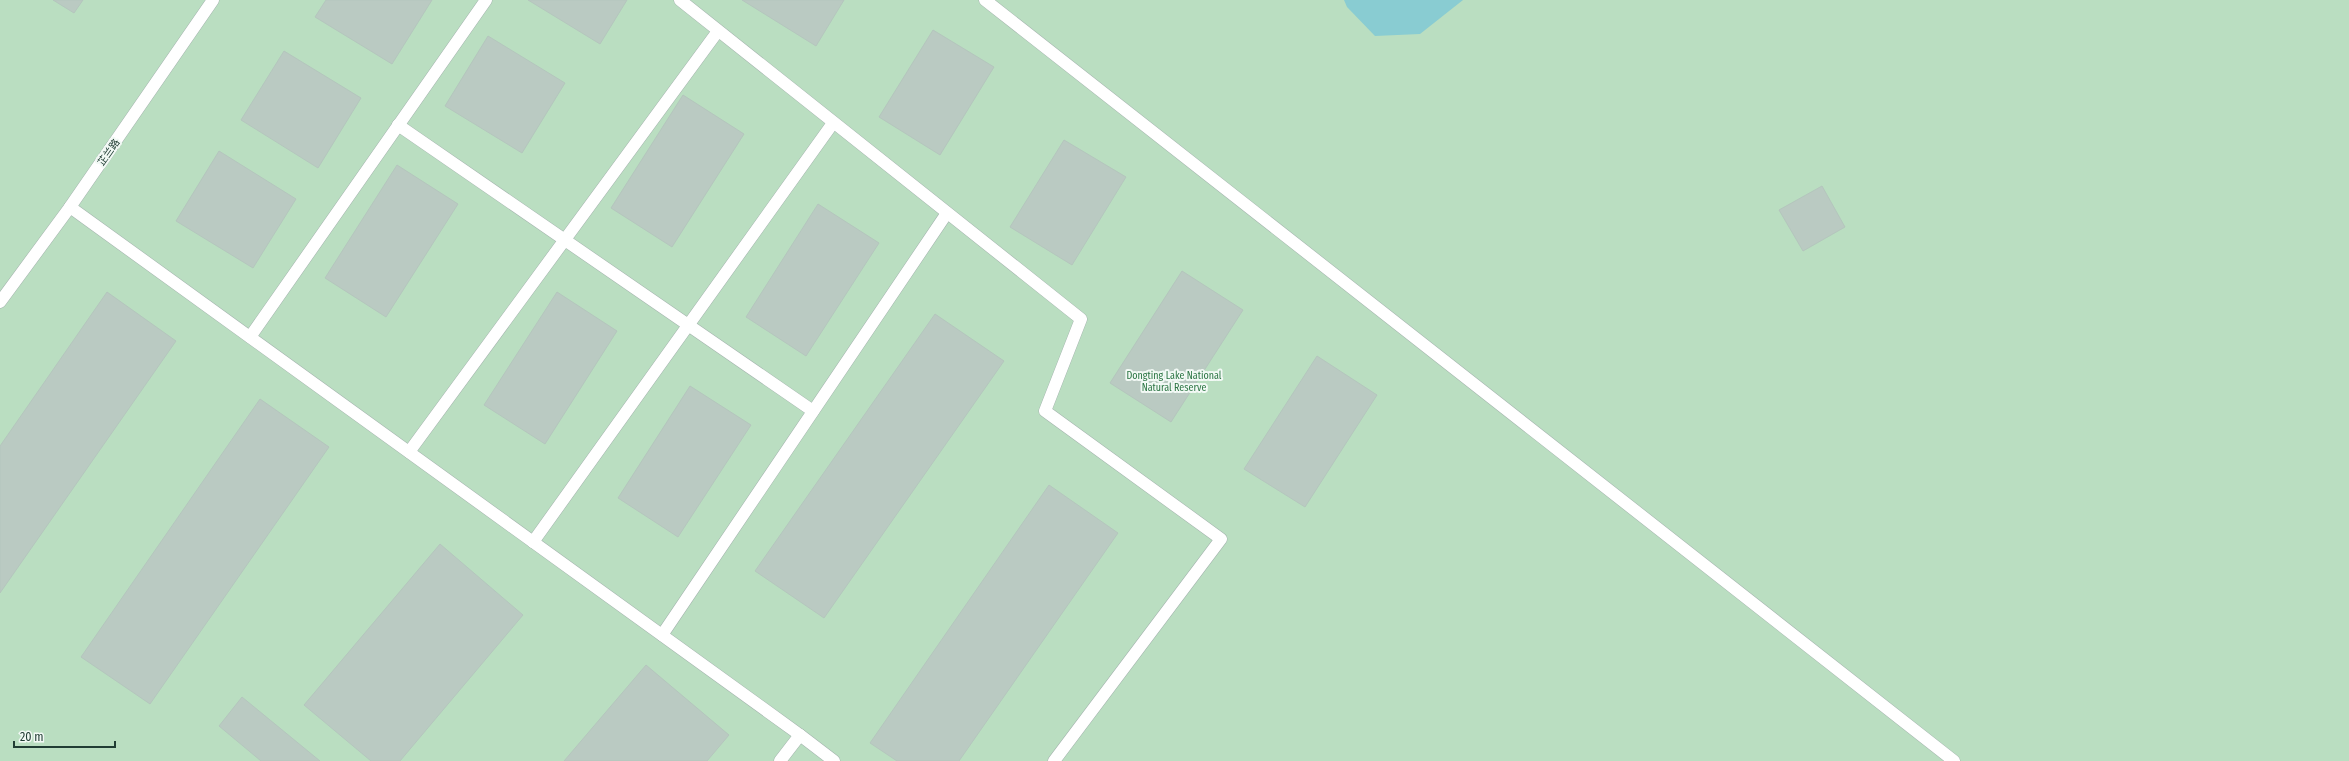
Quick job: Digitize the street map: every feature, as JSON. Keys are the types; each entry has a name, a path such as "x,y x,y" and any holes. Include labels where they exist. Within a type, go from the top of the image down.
{"street":[{"name":"芷兰路","path":"0,302 70,207 213,0"},
{"path":"250,338 486,0"},
{"path":"680,0 1081,319 1045,411 1221,539 1054,761"},
{"path":"984,0 1954,761"},
{"path":"409,452 718,31"},
{"path":"533,542 833,123"},
{"path":"398,125 566,239 813,411"},
{"path":"70,207 834,761"},
{"path":"662,636 946,213"},
{"path":"780,761 800,736"}],"green space":[{"name":"Dongting Lake National Natural Reserve","path":"0,0 2349,0 2349,761 0,761"}],"water":[{"path":"1344,0 1463,0 1420,34 1375,36 1347,7"}],"building":[{"path":"53,0 83,0 74,13"},
{"path":"326,0 432,0 392,64 315,17"},
{"path":"528,0 627,0 600,44"},
{"path":"742,0 844,0 816,46"},
{"path":"933,30 994,67 940,155 879,117"},
{"path":"488,36 565,83 522,153 445,106"},
{"path":"284,51 361,98 318,168 241,120"},
{"path":"683,95 744,134 672,247 611,208"},
{"path":"1064,140 1126,177 1072,265 1010,227"},
{"path":"219,151 296,199 253,268 176,221"},
{"path":"397,165 458,204 386,317 325,278"},
{"path":"1822,186 1845,227 1803,251 1779,210"},
{"path":"818,204 879,243 806,356 746,317"},
{"path":"1182,271 1243,310 1171,422 1110,383"},
{"path":"107,292 176,341 0,593 0,446"},
{"path":"557,292 617,331 545,444 484,405"},
{"path":"935,314 1004,361 824,618 755,571"},
{"path":"1317,356 1377,395 1305,507 1244,469"},
{"path":"690,386 751,425 678,537 618,498"},
{"path":"260,399 329,447 150,704 81,657"},
{"path":"1049,485 1118,533 959,761 897,761 870,743"},
{"path":"440,544 523,615 400,761 371,761 304,705"},
{"path":"646,665 729,735 707,761 564,761"},
{"path":"242,697 320,761 261,761 219,726"}]}
